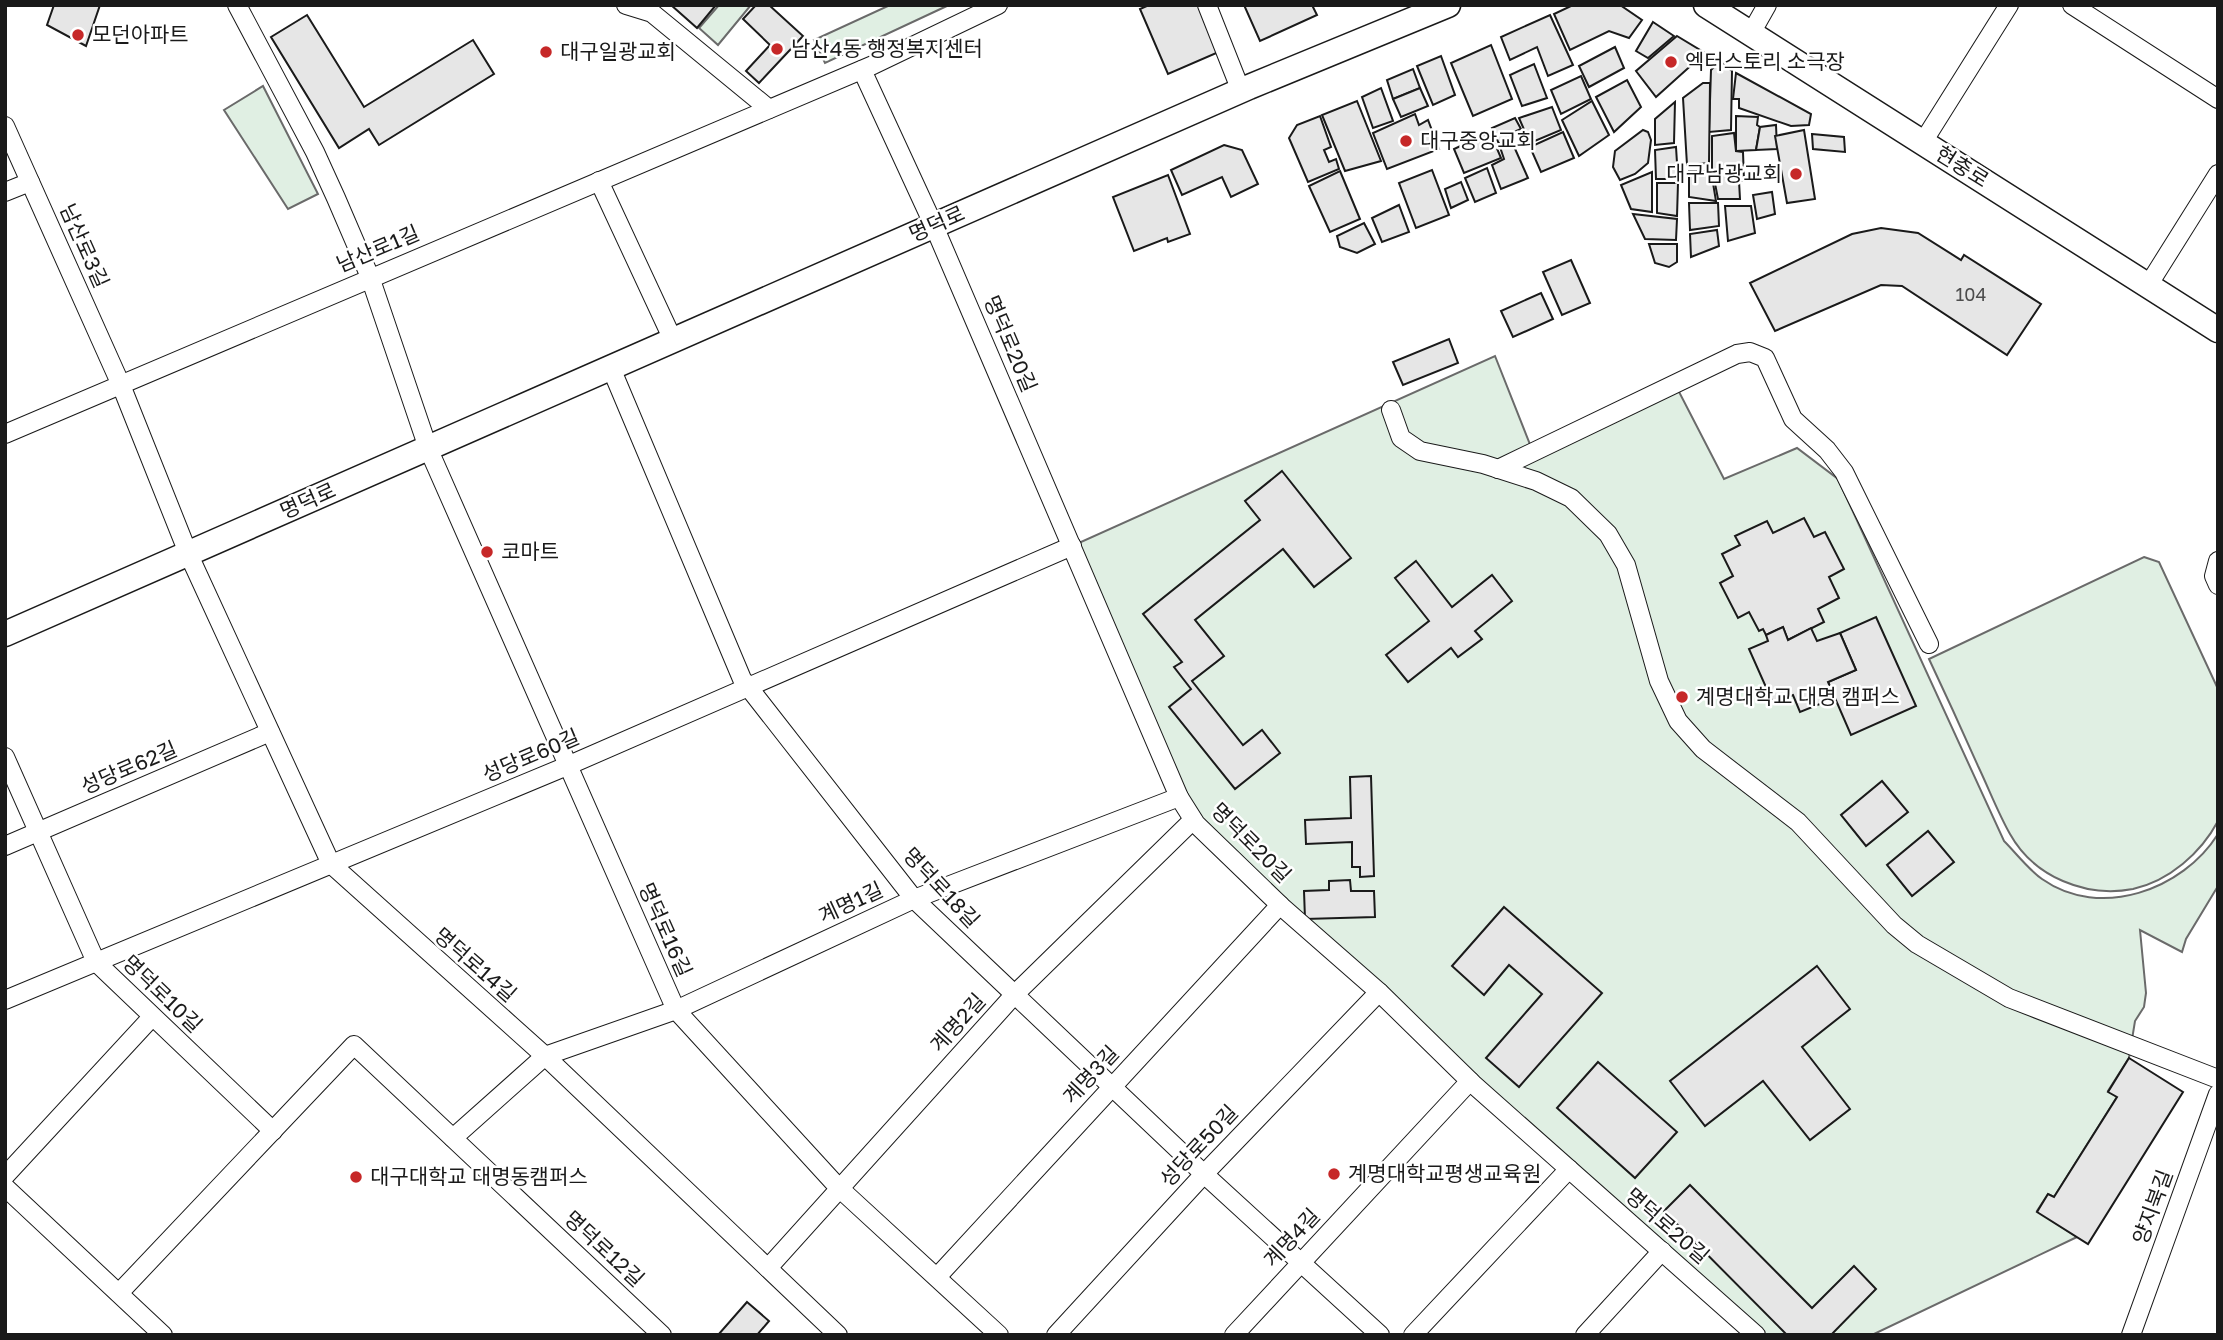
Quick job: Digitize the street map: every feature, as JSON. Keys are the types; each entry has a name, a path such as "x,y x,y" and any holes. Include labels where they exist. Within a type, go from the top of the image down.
{"main road":[{"name":"명덕로","path":"5,634 1241,91 1448,5"},
{"name":"현충로","path":"1706,5 2218,330"}],"street":[{"path":"237,5 315,152 370,277 428,448"},
{"path":"628,5 652,13 769,109"},
{"name":"남산로1길","path":"5,433 862,70 998,5"},
{"path":"1208,5 1241,91"},
{"path":"1750,35 1767,5"},
{"path":"1923,142 2009,5"},
{"path":"2072,5 2218,99"},
{"name":"명덕로20길","path":"862,70 934,226 1179,797 1194,820 1280,905 1379,992 1470,1081 1756,1335"},
{"name":"남산로3길","path":"5,125 121,385"},
{"path":"2149,284 2218,174"},
{"path":"599,181 673,340"},
{"path":"5,192 30,182"},
{"path":"1498,469 1737,354 1750,352 1765,358 1793,419 1827,450 1844,472 1929,644"},
{"name":"명덕로18길","path":"611,368 742,679 914,899 1204,1174 1380,1335"},
{"path":"121,385 188,553"},
{"path":"1391,410 1401,438 1420,451 1498,469 1536,481 1571,498 1608,534 1626,565 1659,681 1678,721 1703,748 1798,822 1894,925 1917,944 2009,998 2218,1079"},
{"name":"명덕로16길","path":"428,448 676,1010 838,1188 999,1335"},
{"name":"성당로60길","path":"5,1000 568,766 1072,546"},
{"name":"명덕로14길","path":"188,553 331,864 545,1056 838,1335"},
{"path":"2218,561 2214,576 2218,585"},
{"name":"성당로62길","path":"5,846 270,732"},
{"name":"명덕로10길","path":"5,757 96,962 273,1131"},
{"name":"계명1길","path":"545,1056 676,1010 914,899 1179,797"},
{"name":"계명2길","path":"768,1268 1015,994 1194,820"},
{"name":"계명3길","path":"937,1277 1280,905"},
{"name":"성당로50길","path":"1056,1335 1204,1174 1379,992"},
{"path":"5,1175 152,1017"},
{"name":"명덕로12길","path":"273,1131 354,1045 662,1335"},
{"path":"453,1138 545,1056"},
{"name":"계명4길","path":"1234,1335 1470,1081"},
{"name":"양지북길","path":"2131,1335 2218,1094"},
{"path":"119,1293 273,1131"},
{"path":"1413,1335 1569,1169"},
{"path":"5,1187 163,1335"},
{"path":"1585,1335 1662,1251"}],"green space":[{"path":"719,5 751,5 718,45 699,28"},
{"path":"890,5 949,5 825,63 814,40"},
{"path":"263,86 318,194 288,209 224,110"},
{"name":"계명대학교 대명 캠퍼스","path":"1495,356 1533,452 1675,384 1724,479 1797,448 1838,479 2004,841 2042,879 2065,891 2089,897 2114,898 2139,893 2162,884 2184,870 2203,854 2218,834 2218,886 2186,939 2182,952 2140,930 2146,993 2144,1007 2135,1021 2129,1058 2108,1091 2117,1097 2054,1197 2048,1194 2037,1211 2077,1237 1872,1335 1756,1335 1193,820 1072,546"},
{"path":"2144,557 2159,562 2218,689 2218,821 2203,844 2183,864 2159,880 2133,889 2097,890 2080,887 2047,873 2020,849 2001,818 1929,659"}],"building":[{"name":"모던아파트","path":"54,5 100,5 86,46 47,25"},
{"path":"671,5 716,5 697,28"},
{"path":"756,5 769,5 803,36 759,83 746,71 770,45 743,19"},
{"path":"1149,5 1200,5 1221,51 1168,74 1140,9"},
{"path":"1244,5 1312,5 1317,15 1260,41"},
{"path":"1573,5 1620,5 1642,20 1629,38 1609,31 1570,50 1554,14"},
{"path":"307,15 364,107 473,40 494,74 379,145 369,129 339,148 271,37"},
{"path":"1550,15 1573,65 1548,76 1537,47 1510,60 1501,37"},
{"path":"1653,22 1674,36 1648,58 1636,51"},
{"name":"엑터스토리 소극장","path":"1677,36 1705,53 1656,97 1636,71"},
{"path":"1491,45 1512,99 1473,116 1451,63"},
{"path":"1615,47 1624,68 1589,87 1579,66"},
{"path":"1441,56 1455,95 1433,105 1417,66"},
{"path":"1720,61 1732,71 1731,130 1709,132 1711,70"},
{"path":"1534,64 1547,98 1522,106 1510,75"},
{"path":"1413,69 1420,88 1393,99 1387,80"},
{"path":"1736,73 1811,114 1809,125 1791,126 1739,108 1739,99 1733,99"},
{"path":"1581,76 1591,99 1561,114 1551,90"},
{"path":"1627,80 1641,107 1614,132 1596,97"},
{"path":"1703,83 1710,83 1709,163 1687,165 1683,98"},
{"path":"1381,88 1393,121 1373,128 1362,97"},
{"path":"1420,88 1428,106 1401,117 1393,99"},
{"path":"1357,101 1381,161 1345,171 1322,115"},
{"path":"1592,101 1609,135 1579,156 1562,120"},
{"path":"1675,102 1674,143 1655,145 1655,119"},
{"path":"1552,107 1561,130 1530,143 1519,118"},
{"name":"대구중앙교회","path":"1415,114 1419,125 1428,120 1439,149 1387,169 1373,133"},
{"path":"1320,116 1331,147 1324,150 1329,162 1336,159 1339,169 1308,182 1289,138 1297,125"},
{"path":"1736,116 1758,117 1757,125 1760,127 1756,150 1736,151"},
{"path":"1515,118 1521,129 1509,134 1511,139 1499,144 1492,128"},
{"path":"1776,125 1777,149 1756,150 1760,127"},
{"path":"1643,130 1648,132 1651,140 1648,163 1635,174 1620,180 1613,167 1615,151"},
{"name":"대구남광교회","path":"1804,130 1815,199 1787,203 1775,136"},
{"path":"1490,132 1501,158 1464,173 1454,149"},
{"path":"1563,132 1574,158 1541,172 1530,147"},
{"path":"1734,133 1736,151 1743,152 1744,181 1739,181 1740,199 1718,199 1712,168 1712,136"},
{"path":"1812,134 1844,137 1845,152 1813,149"},
{"path":"1512,142 1528,178 1501,189 1492,165 1504,159 1500,147"},
{"path":"1224,145 1242,150 1258,184 1231,197 1222,177 1182,195 1171,170"},
{"path":"1676,147 1678,179 1656,179 1655,150"},
{"path":"1487,168 1496,193 1475,202 1465,178"},
{"path":"1432,170 1449,215 1416,228 1399,183"},
{"path":"1340,171 1360,219 1330,232 1309,186"},
{"path":"1689,171 1711,171 1716,201 1689,197"},
{"path":"1652,172 1652,212 1631,209 1621,185"},
{"path":"1168,175 1190,234 1168,242 1167,238 1134,251 1113,197"},
{"path":"1461,182 1468,200 1451,208 1445,189"},
{"path":"1657,183 1678,183 1677,216 1657,213"},
{"path":"1772,192 1775,214 1757,219 1753,195"},
{"path":"1689,203 1718,203 1719,226 1690,230"},
{"path":"1399,205 1409,232 1382,242 1372,218"},
{"path":"1725,206 1751,206 1755,233 1728,241"},
{"path":"1633,214 1677,219 1676,240 1645,239"},
{"path":"1364,223 1375,244 1357,253 1340,247 1337,236"},
{"path":"1881,228 1918,233 1961,260 1964,255 2041,304 2007,355 1902,286 1881,285 1775,331 1750,283 1852,234"},
{"path":"1717,230 1719,246 1691,257 1690,234"},
{"path":"1649,244 1677,244 1677,262 1669,267 1655,263"},
{"path":"1571,260 1590,303 1562,315 1543,272"},
{"path":"1541,293 1553,319 1513,337 1501,311"},
{"path":"1449,339 1458,363 1403,385 1393,362"},
{"path":"1282,471 1351,558 1314,587 1283,549 1195,620 1224,656 1192,681 1243,745 1262,730 1280,753 1235,789 1169,707 1191,689 1174,667 1182,662 1143,614 1260,520 1245,501"},
{"path":"1804,518 1814,537 1825,532 1844,569 1829,577 1839,598 1818,609 1824,622 1788,640 1783,627 1766,635 1763,629 1759,631 1749,612 1738,618 1720,583 1733,576 1722,554 1740,545 1735,536 1767,521 1773,533"},
{"path":"1416,561 1452,607 1492,575 1512,601 1475,631 1482,639 1458,657 1451,648 1408,682 1386,655 1429,621 1395,578"},
{"path":"1876,617 1916,706 1851,735 1828,682 1856,670 1840,633"},
{"path":"1783,627 1788,640 1811,628 1817,641 1840,633 1856,670 1828,682 1835,698 1800,712 1793,695 1773,703 1749,649 1768,641 1766,635"},
{"path":"1371,776 1374,876 1360,877 1360,867 1352,867 1352,842 1306,844 1305,820 1351,818 1350,777"},
{"path":"1882,781 1908,812 1866,846 1841,815"},
{"path":"1928,831 1954,862 1912,896 1887,865"},
{"path":"1350,880 1351,891 1374,891 1375,917 1305,919 1304,891 1329,890 1329,881"},
{"path":"1504,907 1602,993 1519,1087 1486,1058 1542,994 1509,965 1484,995 1452,966"},
{"path":"1817,966 1850,1009 1802,1047 1850,1109 1810,1140 1763,1081 1705,1126 1670,1081"},
{"path":"2129,1058 2183,1092 2088,1244 2037,1212 2048,1194 2054,1197 2117,1097 2108,1092"},
{"path":"1598,1062 1677,1132 1635,1178 1557,1108"},
{"path":"1690,1185 1812,1308 1854,1266 1876,1289 1831,1335 1787,1335 1664,1211"},
{"path":"747,1302 769,1321 757,1335 718,1335"}],"place":[{"name":"모던아파트","path":"78,35"},
{"name":"남산4동 행정복지센터","path":"777,49"},
{"name":"대구일광교회","path":"546,52"},
{"name":"엑터스토리 소극장","path":"1671,62"},
{"name":"대구중앙교회","path":"1406,141"},
{"name":"대구남광교회","path":"1796,174"},
{"name":"코마트","path":"487,552"},
{"name":"계명대학교 대명 캠퍼스","path":"1682,697"},
{"name":"계명대학교평생교육원","path":"1334,1174"},
{"name":"대구대학교 대명동캠퍼스","path":"356,1177"}]}
